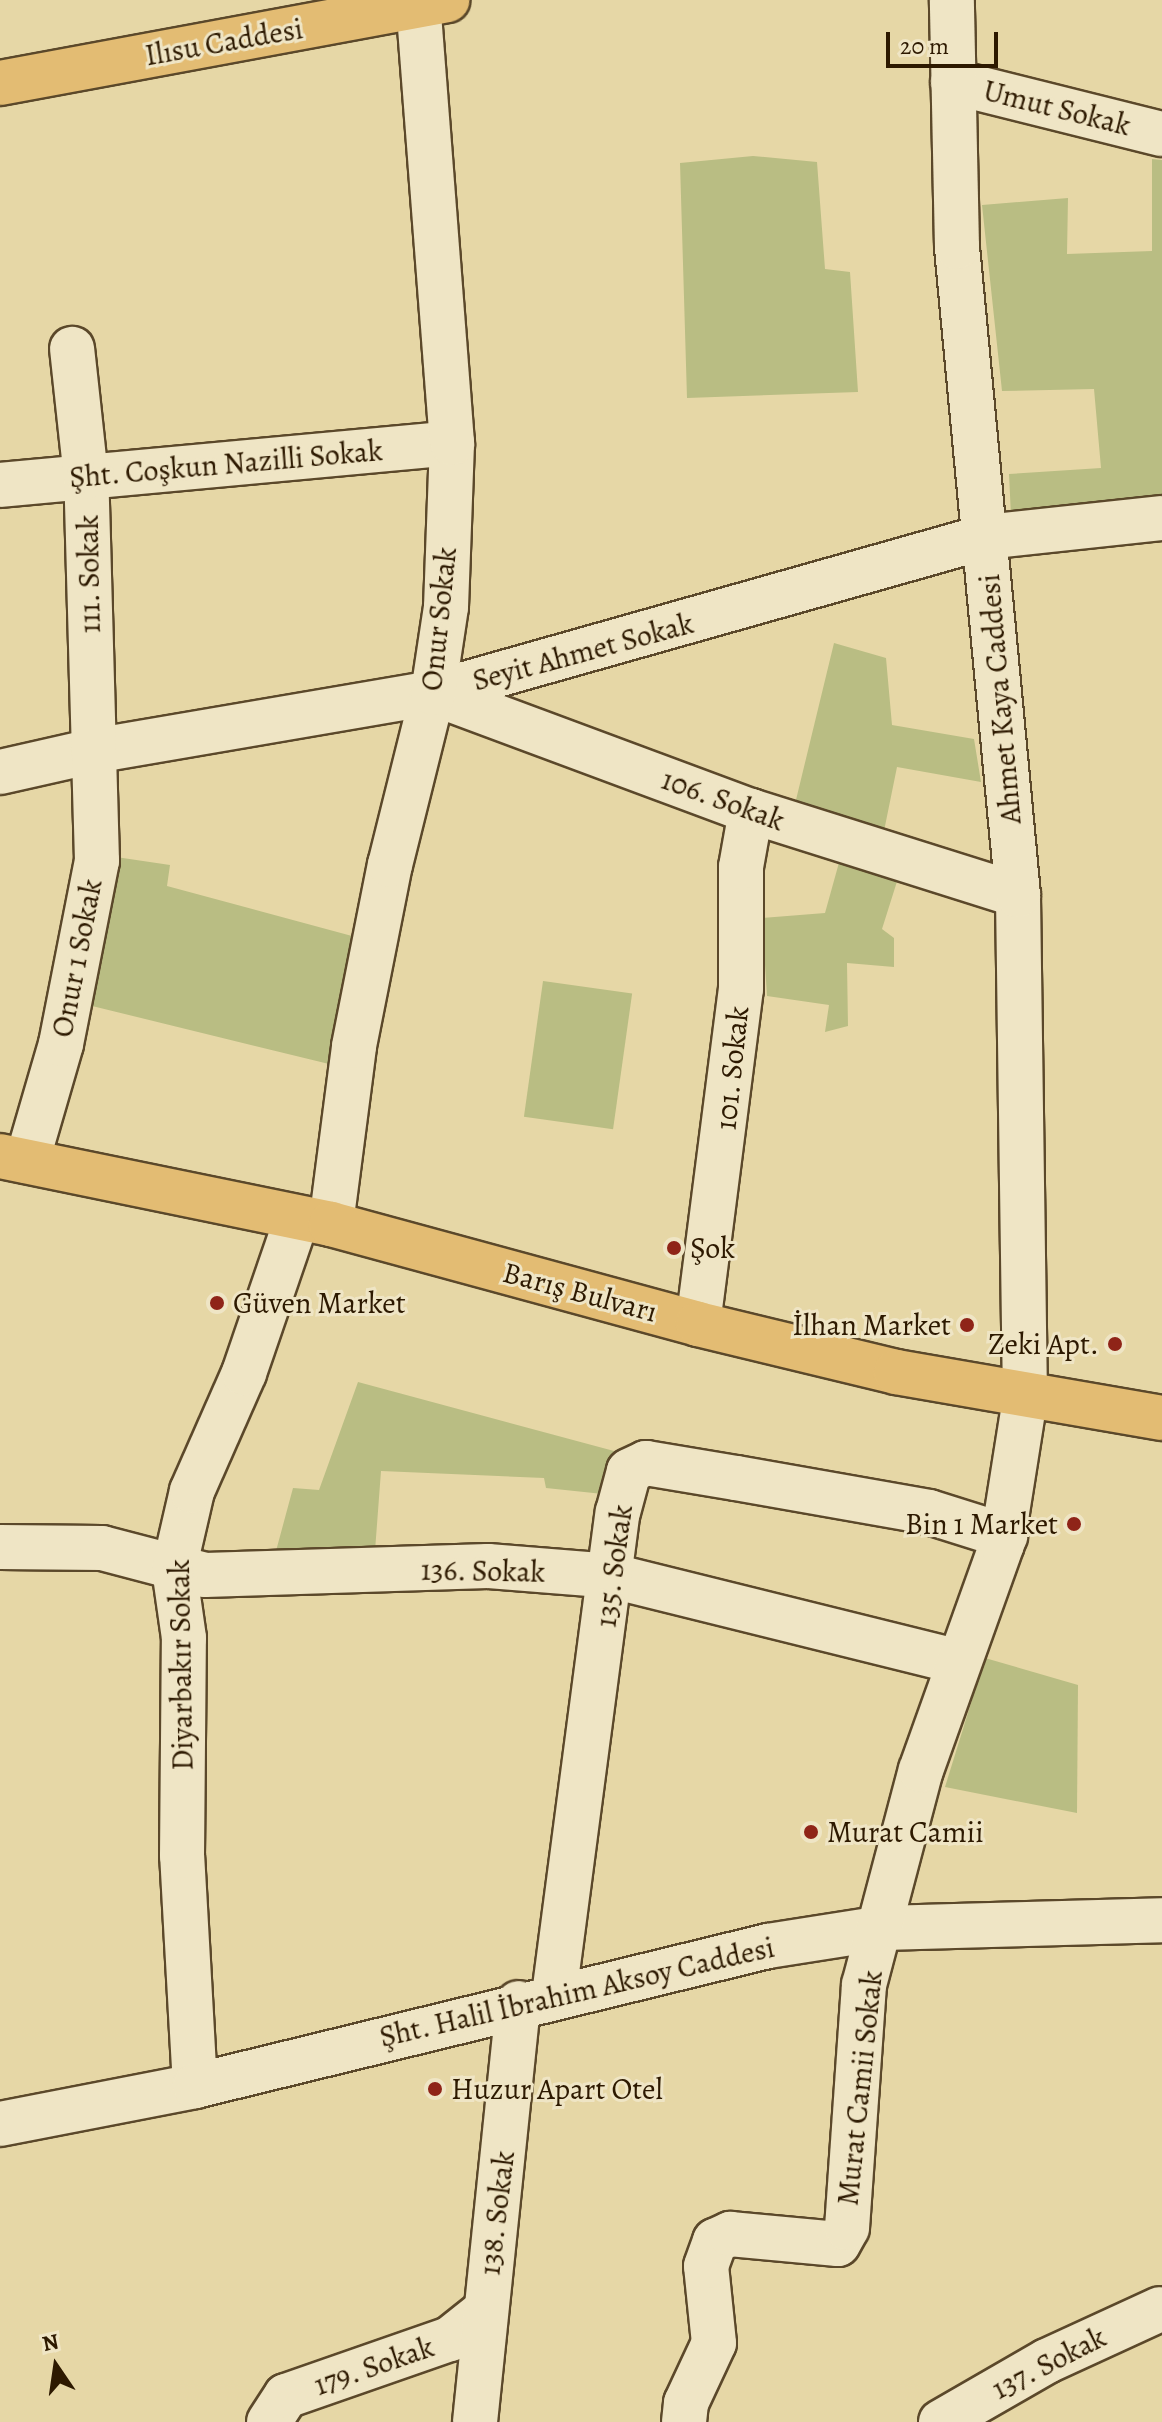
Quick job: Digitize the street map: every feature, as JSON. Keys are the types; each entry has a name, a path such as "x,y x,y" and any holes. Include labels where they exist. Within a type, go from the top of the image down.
{"main road":[{"name":"Ilısu Caddesi","path":"0,83 314,12 432,3"},
{"name":"Barış Bulvarı","path":"14,1158 314,1221 698,1324 1025,1398 1162,1418"}],"street":[{"name":"Ahmet Kaya Caddesi","path":"952,0 957,247 1018,895 1025,1398"},
{"name":"Onur Sokak","path":"314,1221 354,1046 390,865 433,693 446,607 452,443 432,3"},
{"name":"Umut Sokak","path":"953,82 1162,134"},
{"name":"111. Sokak","path":"72,349 86,477 93,751"},
{"name":"Şht. Coşkun Nazilli Sokak","path":"0,485 452,443"},
{"name":"Seyit Ahmet Sokak","path":"0,772 93,751 433,693 985,537 1162,518"},
{"name":"106. Sokak","path":"433,693 751,811 1018,895"},
{"name":"Onur 1 Sokak","path":"14,1158 61,1044 97,861 93,751"},
{"name":"101. Sokak","path":"698,1324 741,989 741,867 751,811"},
{"name":"Diyarbakır Sokak","path":"195,2086 182,1856 184,1638 174,1569 192,1491 314,1221"},
{"name":"Murat Camii Sokak","path":"684,2422 686,2403 714,2343 706,2266 715,2241 730,2234 838,2244 847,2228 864,1985 883,1928 921,1770 1005,1536 1025,1398"},
{"name":"135. Sokak","path":"536,1999 612,1576 618,1512 629,1471 646,1463 929,1512 1005,1536"},
{"name":"136. Sokak","path":"0,1547 102,1548 205,1575 488,1566 612,1576 959,1662"},
{"name":"Şht. Halil İbrahim Aksoy Caddesi","path":"0,2124 195,2086 536,1999 768,1946 883,1928 1162,1920"},
{"name":"138. Sokak","path":"475,2422 485,2311 536,1999"},
{"name":"137. Sokak","path":"941,2422 1047,2361 1160,2309"},
{"name":"179. Sokak","path":"269,2422 286,2396 450,2339 485,2311"}],"green space":[{"path":"753,156 817,162 825,269 850,272 858,392 687,398 680,163"},
{"path":"1152,159 1162,160 1162,500 1011,516 1009,474 1101,468 1094,389 1002,391 982,205 1068,198 1067,254 1152,251"},
{"path":"834,643 886,658 892,725 974,739 981,782 897,767 884,831 795,804"},
{"path":"116,857 170,865 167,886 352,936 329,1064 88,1005"},
{"path":"840,859 900,872 882,929 894,938 894,967 847,963 848,1026 825,1032 829,1005 767,996 762,918 825,913"},
{"path":"543,981 632,994 613,1129 524,1117"},
{"path":"358,1382 614,1451 603,1494 546,1488 544,1478 381,1471 375,1551 276,1551 293,1488 319,1490"},
{"path":"985,1658 1078,1685 1077,1813 945,1787"}],"place":[{"name":"Şok","path":"674,1248"},
{"name":"Güven Market","path":"217,1303"},
{"name":"İlhan Market","path":"967,1325"},
{"name":"Zeki Apt.","path":"1115,1344"},
{"name":"Bin 1 Market","path":"1074,1524"},
{"name":"Murat Camii","path":"811,1832"},
{"name":"Huzur Apart Otel","path":"435,2089"}]}
